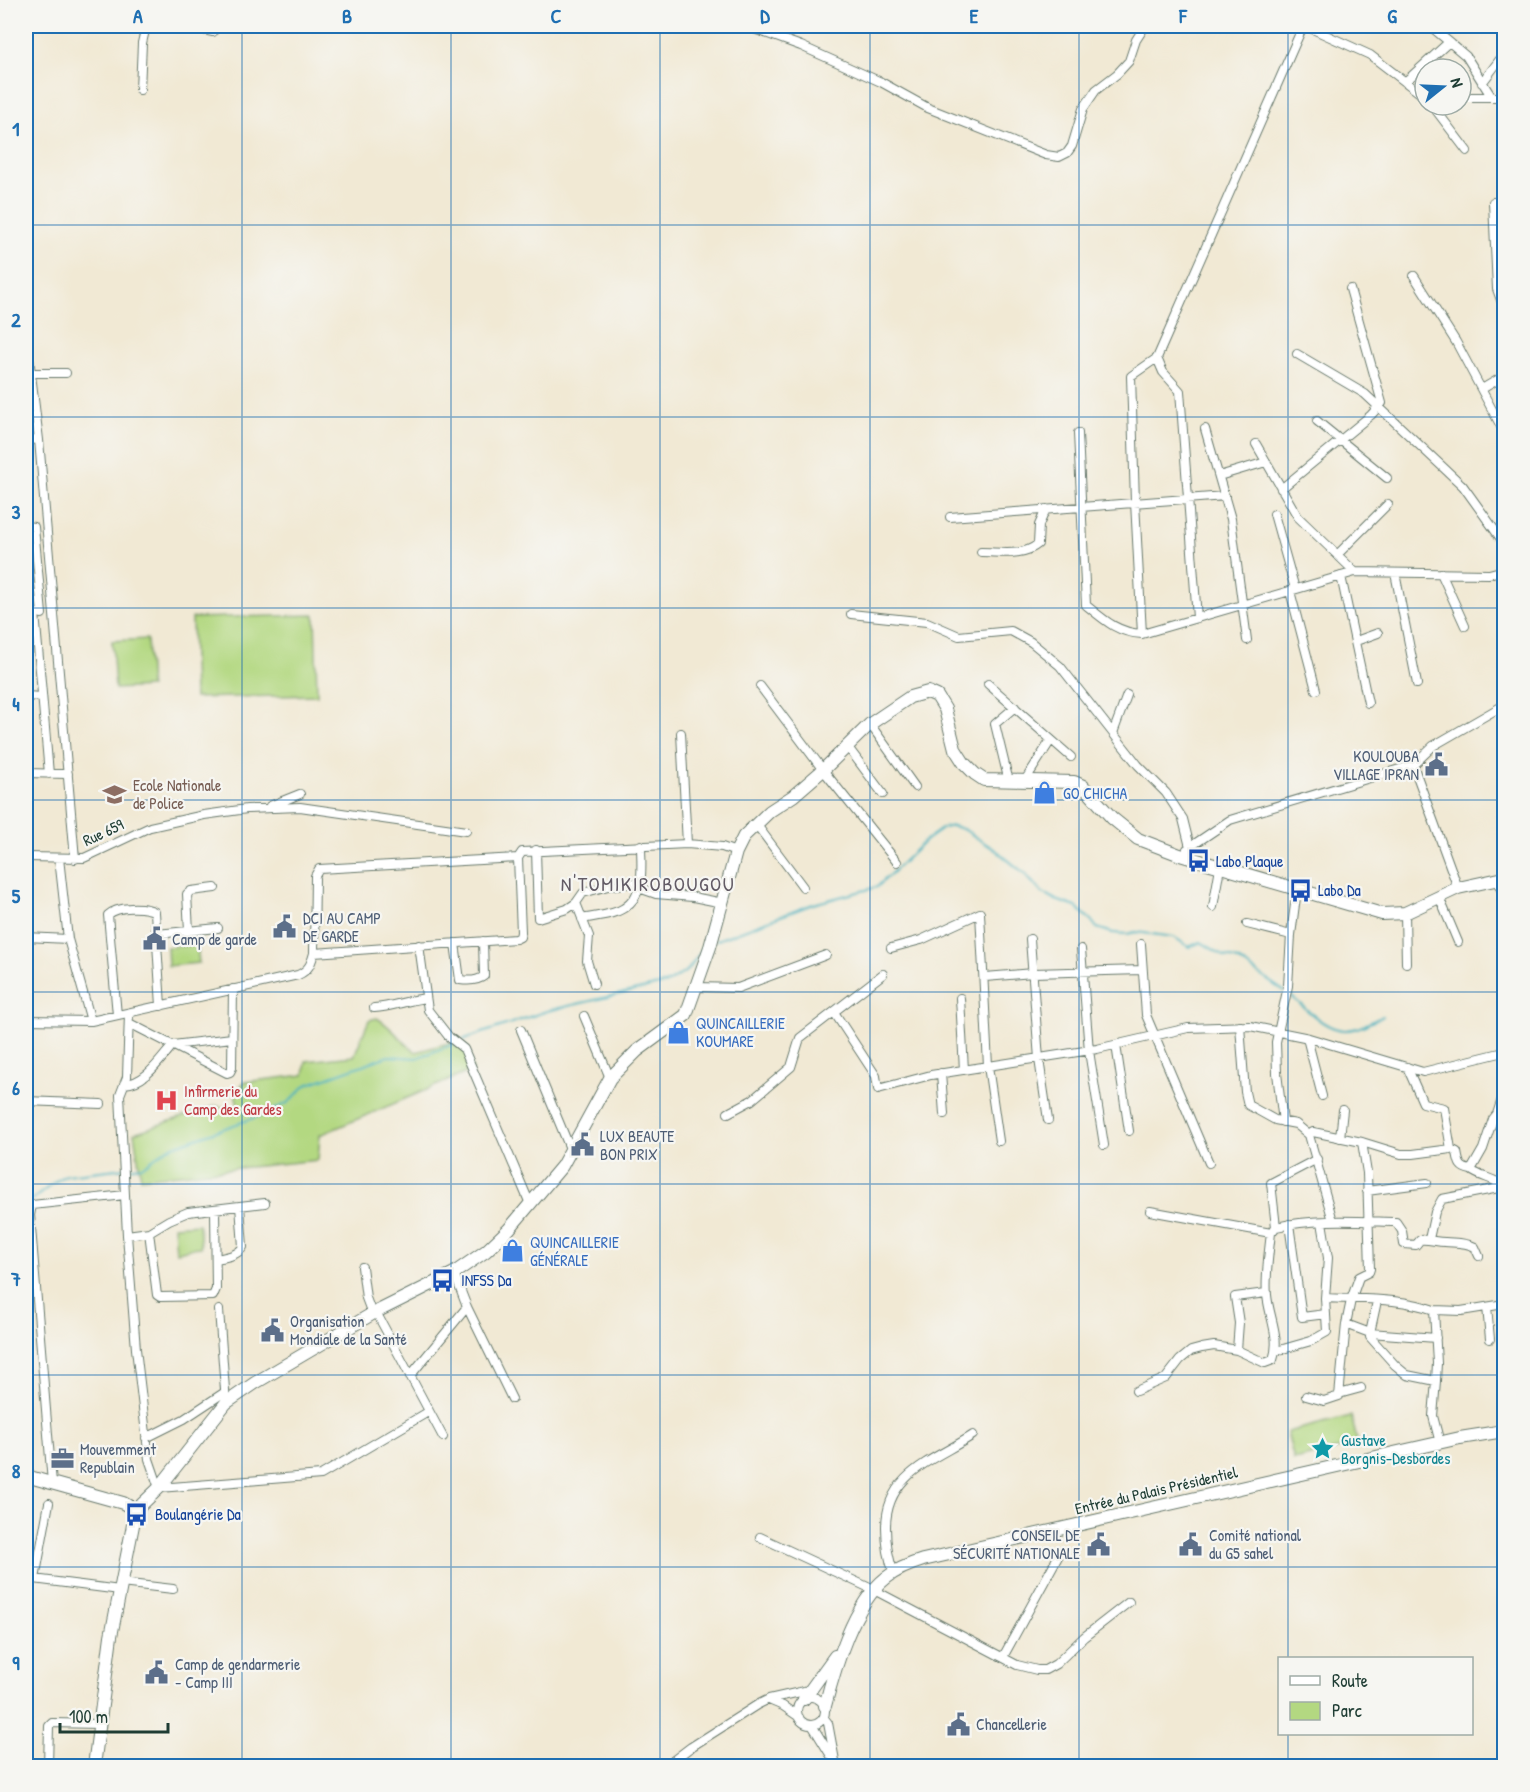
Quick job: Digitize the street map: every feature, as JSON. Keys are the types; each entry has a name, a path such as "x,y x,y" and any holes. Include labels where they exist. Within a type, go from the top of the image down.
{"street":[{"path":"140,90 146,26"},
{"path":"186,26 213,32"},
{"path":"746,26 801,46 881,82 928,108 1046,155 1059,157 1067,153 1072,146 1083,110 1096,90 1117,74 1129,61 1136,40 1145,26"},
{"path":"1142,634 1131,376 1157,358 1305,26 1370,55 1413,88"},
{"path":"1430,26 1466,56 1491,96"},
{"path":"1405,82 1449,42"},
{"path":"1482,83 1504,54"},
{"path":"1473,97 1504,97"},
{"path":"1441,117 1467,151"},
{"path":"1493,202 1497,290 1504,308"},
{"path":"1414,276 1456,342 1504,432"},
{"path":"1281,489 1382,403 1350,289"},
{"path":"26,333 39,440 75,859"},
{"path":"1297,354 1365,394 1463,486 1504,543"},
{"path":"1157,358 1163,372 1180,391 1197,618"},
{"path":"32,373 66,373"},
{"path":"1482,389 1504,376"},
{"path":"1317,421 1387,478"},
{"path":"1205,429 1231,519 1247,640"},
{"path":"1078,434 1086,605 1106,621 1128,633 1142,634 1355,572 1489,574 1504,570"},
{"path":"26,439 39,440"},
{"path":"1256,444 1298,517 1355,572"},
{"path":"1219,476 1266,462"},
{"path":"950,518 1225,496"},
{"path":"1337,555 1388,504"},
{"path":"981,552 1030,551 1038,544 1039,525 1046,509"},
{"path":"1274,514 1316,690"},
{"path":"26,526 34,526 42,697 49,774"},
{"path":"1395,573 1418,684"},
{"path":"1441,573 1465,627"},
{"path":"1341,576 1368,703"},
{"path":"26,613 54,614"},
{"path":"851,614 927,622 959,636 1011,631 1032,642 1060,666 1138,765 1166,793 1183,819 1185,851"},
{"path":"1356,641 1378,633"},
{"path":"988,684 1071,757"},
{"path":"760,686 823,770 897,862"},
{"path":"146,1438 255,1383 374,1313 454,1273 486,1251 501,1237 562,1166 610,1078 637,1051 686,1015 710,947 736,852 744,836 823,770 870,724 910,697 928,692 937,696 945,709 956,749 964,763 984,780 1074,782 1083,786 1125,830 1138,839 1185,851 1220,867 1382,914 1405,913 1458,888 1500,878 1504,895"},
{"path":"1113,733 1127,695"},
{"path":"26,696 42,697"},
{"path":"1185,851 1230,820 1413,765 1433,746 1504,705"},
{"path":"1009,782 995,724 1015,707"},
{"path":"870,724 915,787"},
{"path":"681,734 687,844"},
{"path":"1024,782 1051,740"},
{"path":"847,746 883,794"},
{"path":"1413,765 1458,888"},
{"path":"26,774 68,774"},
{"name":"Rue 659","path":"263,809 300,794"},
{"name":"Rue 659","path":"26,857 84,858 150,827 204,814 263,809 300,807 466,831"},
{"path":"756,824 803,887"},
{"path":"314,953 516,939 520,936 518,858 522,852 687,844 722,847 736,852"},
{"path":"582,919 623,909 630,903 640,885 641,845"},
{"path":"536,850 538,918 555,914 576,903 584,893 608,886 640,885 656,894 693,897 723,903"},
{"path":"59,858 68,939 91,1021"},
{"path":"26,1020 91,1021 306,971 311,966 314,953 315,876 319,869 518,858"},
{"path":"1213,907 1220,867"},
{"path":"189,931 187,894 191,891 215,888"},
{"path":"1283,1122 1276,1042 1287,996 1297,889"},
{"path":"1439,897 1458,942"},
{"path":"576,903 589,936 587,961 594,984"},
{"path":"117,1015 108,915 116,909 149,909 157,915 160,1006"},
{"path":"891,948 921,940 980,913 988,1066 999,1141"},
{"path":"1405,913 1406,963"},
{"path":"1247,924 1291,935"},
{"path":"158,934 218,928"},
{"path":"26,937 68,939"},
{"path":"1030,939 1039,1059 1048,1120"},
{"path":"455,943 460,980 465,981 484,976 483,941"},
{"path":"1141,944 1146,1015 1209,1163"},
{"path":"419,945 428,1010 449,1037 464,1049 530,1204"},
{"path":"1082,949 1089,1050 1104,1145"},
{"path":"696,987 738,988 825,955"},
{"path":"985,977 1033,973 1142,970"},
{"path":"728,1113 752,1100 791,1066 800,1038 883,974"},
{"path":"129,1023 227,1073 232,1068 233,989"},
{"path":"374,1008 390,1007 409,1000 426,998"},
{"path":"960,998 964,1070"},
{"path":"834,1012 876,1076 878,1089 941,1073 1089,1050 1188,1028 1250,1026 1306,1038 1423,1072 1504,1052"},
{"path":"129,1013 127,1077 120,1095 127,1235 146,1438 149,1459 159,1488"},
{"path":"584,1016 610,1078"},
{"path":"1240,1026 1248,1105 1283,1122 1296,1125 1309,1135 1333,1221"},
{"path":"521,1030 571,1151"},
{"path":"124,1084 133,1084 141,1080 173,1045 232,1038"},
{"path":"1306,1038 1322,1096"},
{"path":"1116,1045 1129,1131"},
{"path":"1407,1067 1423,1103 1442,1106 1445,1110 1451,1149"},
{"path":"941,1073 944,1114"},
{"path":"1472,1170 1483,1149 1504,1093"},
{"path":"26,1101 101,1104"},
{"path":"1340,1138 1343,1110"},
{"path":"1309,1135 1313,1132 1362,1142 1401,1154 1451,1149 1457,1152 1462,1169 1472,1170 1504,1187"},
{"path":"1339,1394 1346,1324 1351,1299 1359,1276 1369,1272 1370,1269 1367,1173 1362,1142"},
{"path":"1136,1391 1166,1378 1180,1360 1191,1351 1214,1346 1237,1350 1265,1363 1273,1360 1276,1351 1275,1334 1266,1293 1273,1230 1274,1201 1270,1183 1317,1159"},
{"path":"1367,1191 1427,1183"},
{"path":"1429,1239 1442,1199 1504,1187"},
{"path":"51,1483 29,1241 32,1205 125,1195"},
{"path":"127,1235 149,1232 188,1212 266,1203"},
{"path":"216,1259 232,1256 241,1251 243,1247 240,1206"},
{"path":"149,1232 157,1295 160,1297 213,1296 216,1289 214,1209"},
{"path":"1150,1211 1273,1230 1289,1224 1333,1221 1396,1222 1404,1244 1416,1245 1419,1240 1429,1239 1444,1242 1458,1241 1475,1246 1479,1256"},
{"path":"1276,1351 1321,1337 1327,1332 1324,1298 1328,1258 1323,1222"},
{"path":"1289,1224 1302,1317 1326,1314"},
{"path":"362,1268 366,1298 443,1437"},
{"path":"454,1273 467,1307 512,1399"},
{"path":"1237,1350 1239,1323 1234,1297 1266,1293"},
{"path":"1324,1298 1396,1300 1415,1303 1434,1310 1461,1311 1504,1304"},
{"path":"1377,1301 1370,1337 1407,1376 1437,1381"},
{"path":"410,1376 467,1307"},
{"path":"1487,1307 1490,1339"},
{"path":"94,1767 111,1636 136,1510 159,1488 226,1398 219,1310"},
{"path":"1434,1310 1437,1381 1433,1416 1440,1443"},
{"path":"1346,1324 1370,1332 1436,1338"},
{"path":"1306,1396 1324,1401 1361,1388"},
{"path":"159,1488 321,1475 428,1412"},
{"name":"Entrée du Palais Présidentiel","path":"804,1699 849,1635 874,1590 894,1573 923,1560 1440,1443 1504,1431"},
{"path":"894,1573 886,1545 886,1516 893,1492 912,1472 973,1435"},
{"path":"26,1476 123,1503 136,1510"},
{"path":"49,1503 30,1579 173,1589"},
{"path":"760,1538 874,1590 1017,1665 1037,1670 1045,1670 1056,1664 1084,1637 1129,1602"},
{"path":"1003,1657 1060,1553"},
{"name":"Entrée du Palais Présidentiel","path":"824,1712 830,1684 849,1635"},
{"path":"666,1767 731,1721 769,1700 800,1694 813,1688"},
{"path":"799,1717 797,1709 804,1699 808,1697 818,1699 828,1723 836,1764"},
{"path":"769,1700 783,1706 805,1724 812,1725 821,1722 824,1712"},
{"path":"48,1767 49,1726 52,1722 99,1724"},
{"path":"812,1725 836,1764"}],"green space":[{"path":"315,615 317,695 194,698 192,618"},
{"path":"147,639 150,687 115,689 112,641"},
{"path":"197,945 199,963 168,966 167,947"},
{"path":"377,1018 416,1052 452,1042 464,1048 473,1070 320,1135 318,1160 141,1178 134,1133 216,1106 231,1109 238,1106 235,1093 244,1082 304,1075 306,1061 354,1056 369,1020"},
{"path":"199,1224 201,1247 176,1252 174,1226"},
{"path":"1351,1416 1358,1444 1294,1460 1287,1432"}],"waterway":[{"path":"717,940 813,904 877,887 926,840 943,828 953,826 965,830 997,851 1025,874 1041,892 1076,907 1097,928 1113,933 1136,932 1174,937 1189,947 1201,942 1224,956 1238,960 1285,992"},
{"path":"459,1041 547,1011 668,983 688,970 706,944"},
{"path":"1289,995 1322,1022 1336,1029 1354,1029 1383,1016"},
{"path":"26,1203 66,1175 143,1166 168,1148 268,1113 289,1102 306,1085 388,1056 417,1058 454,1044"}],"place":[{"name":"KOULOUBA VILLAGE IPRAN","path":"1437,765"},
{"name":"GO CHICHA","path":"1045,793"},
{"name":"Ecole Nationale de Police","path":"115,794"},
{"name":"Labo Plaque","path":"1198,861"},
{"name":"Labo Da","path":"1300,890"},
{"name":"DCI AU CAMP DE GARDE","path":"285,927"},
{"name":"Camp de garde","path":"154,939"},
{"name":"QUINCAILLERIE KOUMARE","path":"678,1032"},
{"name":"Infirmerie du Camp des Gardes","path":"166,1100"},
{"name":"LUX BEAUTE BON PRIX","path":"582,1145"},
{"name":"QUINCAILLERIE GÉNÉRALE","path":"512,1251"},
{"name":"INFSS Da","path":"443,1280"},
{"name":"Organisation Mondiale de la Santé","path":"272,1330"},
{"name":"Gustave Borgnis-Desbordes","path":"1323,1449"},
{"name":"Mouvemment Republain","path":"62,1458"},
{"name":"Boulangérie Da","path":"137,1514"},
{"name":"CONSEIL DE SÉCURITÉ NATIONALE","path":"1098,1544"},
{"name":"Comité national du G5 sahel","path":"1191,1544"},
{"name":"Camp de gendarmerie - Camp III","path":"157,1673"},
{"name":"Chancellerie","path":"958,1724"}],"district":[{"name":"N'TOMIKIROBOUGOU","path":"648,883"}]}
